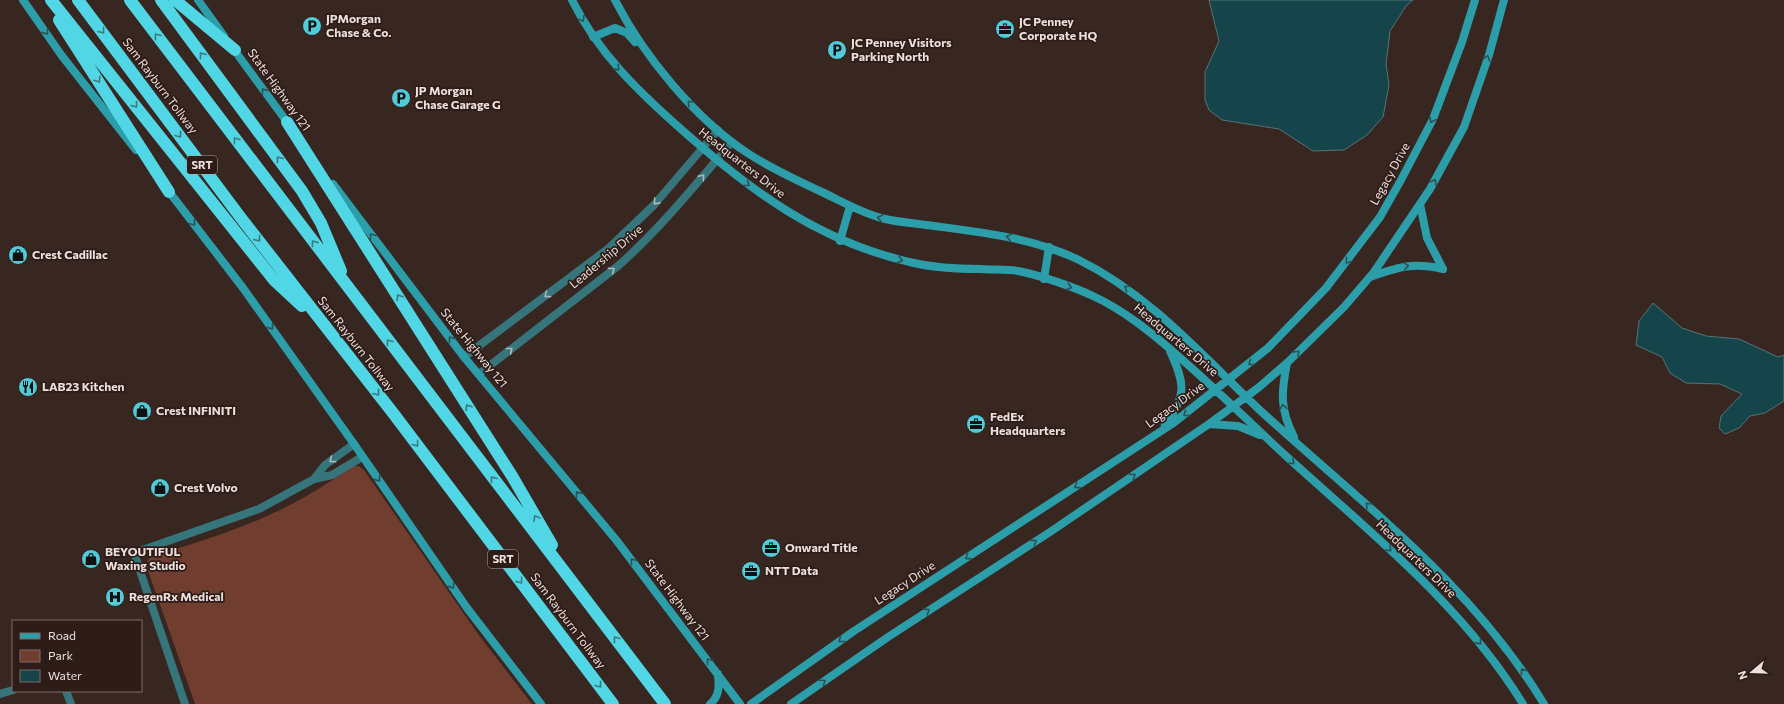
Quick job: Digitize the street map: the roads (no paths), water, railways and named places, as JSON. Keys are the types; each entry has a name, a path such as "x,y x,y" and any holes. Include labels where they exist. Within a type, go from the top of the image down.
{"highway":[{"path":"46,0 169,192"},
{"path":"51,0 274,280 327,329"},
{"name":"Sam Rayburn Tollway","path":"78,0 241,218 613,704"},
{"path":"130,0 664,704"},
{"path":"161,0 302,191 321,223 346,285"},
{"path":"175,0 234,50"},
{"path":"287,122 512,476 576,588"}],"main road":[{"path":"23,0 62,56 243,288 354,444 467,608 541,704"},
{"name":"State Highway 121","path":"198,0 287,122 464,358 479,374 617,541 740,704"},
{"name":"Headquarters Drive","path":"572,0 593,37 614,65 628,80 716,160 769,200 805,222 840,241 888,257 916,264 963,269 1017,271 1044,279 1083,291 1116,308 1134,320 1168,347 1356,518 1451,610 1500,670 1523,704"},
{"name":"Headquarters Drive","path":"615,0 634,34 661,70 684,96 732,142 776,170 871,216 1010,237 1049,247 1079,260 1134,293 1208,359 1246,397 1408,541 1458,591 1512,655 1544,704"},
{"name":"Legacy Drive","path":"751,704 854,631 1161,431 1195,407 1260,356 1303,313 1348,261 1380,217 1401,180 1432,119 1462,42 1475,0"},
{"path":"791,704 888,637 1050,532 1209,424 1268,380 1344,307 1370,277 1420,204 1449,157 1464,127 1489,55 1504,0"},
{"path":"593,37 615,28 627,33 661,70"},
{"path":"1370,277 1407,265 1428,266 1443,269 1427,238 1420,204"},
{"path":"840,241 850,206"},
{"path":"1044,279 1049,247"},
{"path":"1161,431 1177,410 1182,388 1178,368 1168,347"},
{"path":"1287,363 1282,393 1282,405 1288,426 1297,443"},
{"path":"1209,424 1238,426 1272,442"},
{"path":"710,704 717,696 718,673"}],"street":[{"name":"Leadership Drive","path":"464,358 609,248 654,205 718,130"},
{"name":"Leadership Drive","path":"479,374 639,248 732,142"},
{"path":"314,479 325,465 354,444"},
{"path":"184,704 134,553 254,511 314,479 332,476 362,457"},
{"path":"0,694 12,690"},
{"path":"66,692 71,704"}],"water":[{"path":"1209,0 1413,0 1406,6 1390,31 1386,64 1389,85 1383,117 1367,135 1344,150 1313,151 1279,129 1222,120 1209,110 1205,100 1205,72 1219,41"},
{"path":"1653,303 1682,328 1706,336 1739,339 1778,357 1784,355 1784,401 1765,413 1750,416 1739,428 1725,434 1719,428 1721,416 1742,394 1720,384 1686,383 1670,373 1662,357 1636,345 1639,321"}],"place":[{"name":"JPMorgan Chase & Co.","path":"312,26"},
{"name":"JC Penney Corporate HQ","path":"1005,29"},
{"name":"JC Penney Visitors Parking North","path":"837,50"},
{"name":"JP Morgan Chase Garage G","path":"401,98"},
{"name":"Crest Cadillac","path":"18,255"},
{"name":"LAB23 Kitchen","path":"28,387"},
{"name":"Crest INFINITI","path":"142,411"},
{"name":"FedEx Headquarters","path":"976,424"},
{"name":"Crest Volvo","path":"160,488"},
{"name":"Onward Title","path":"771,548"},
{"name":"BEYOUTIFUL Waxing Studio","path":"91,559"},
{"name":"NTT Data","path":"751,571"},
{"name":"RegenRx Medical","path":"115,597"}]}
